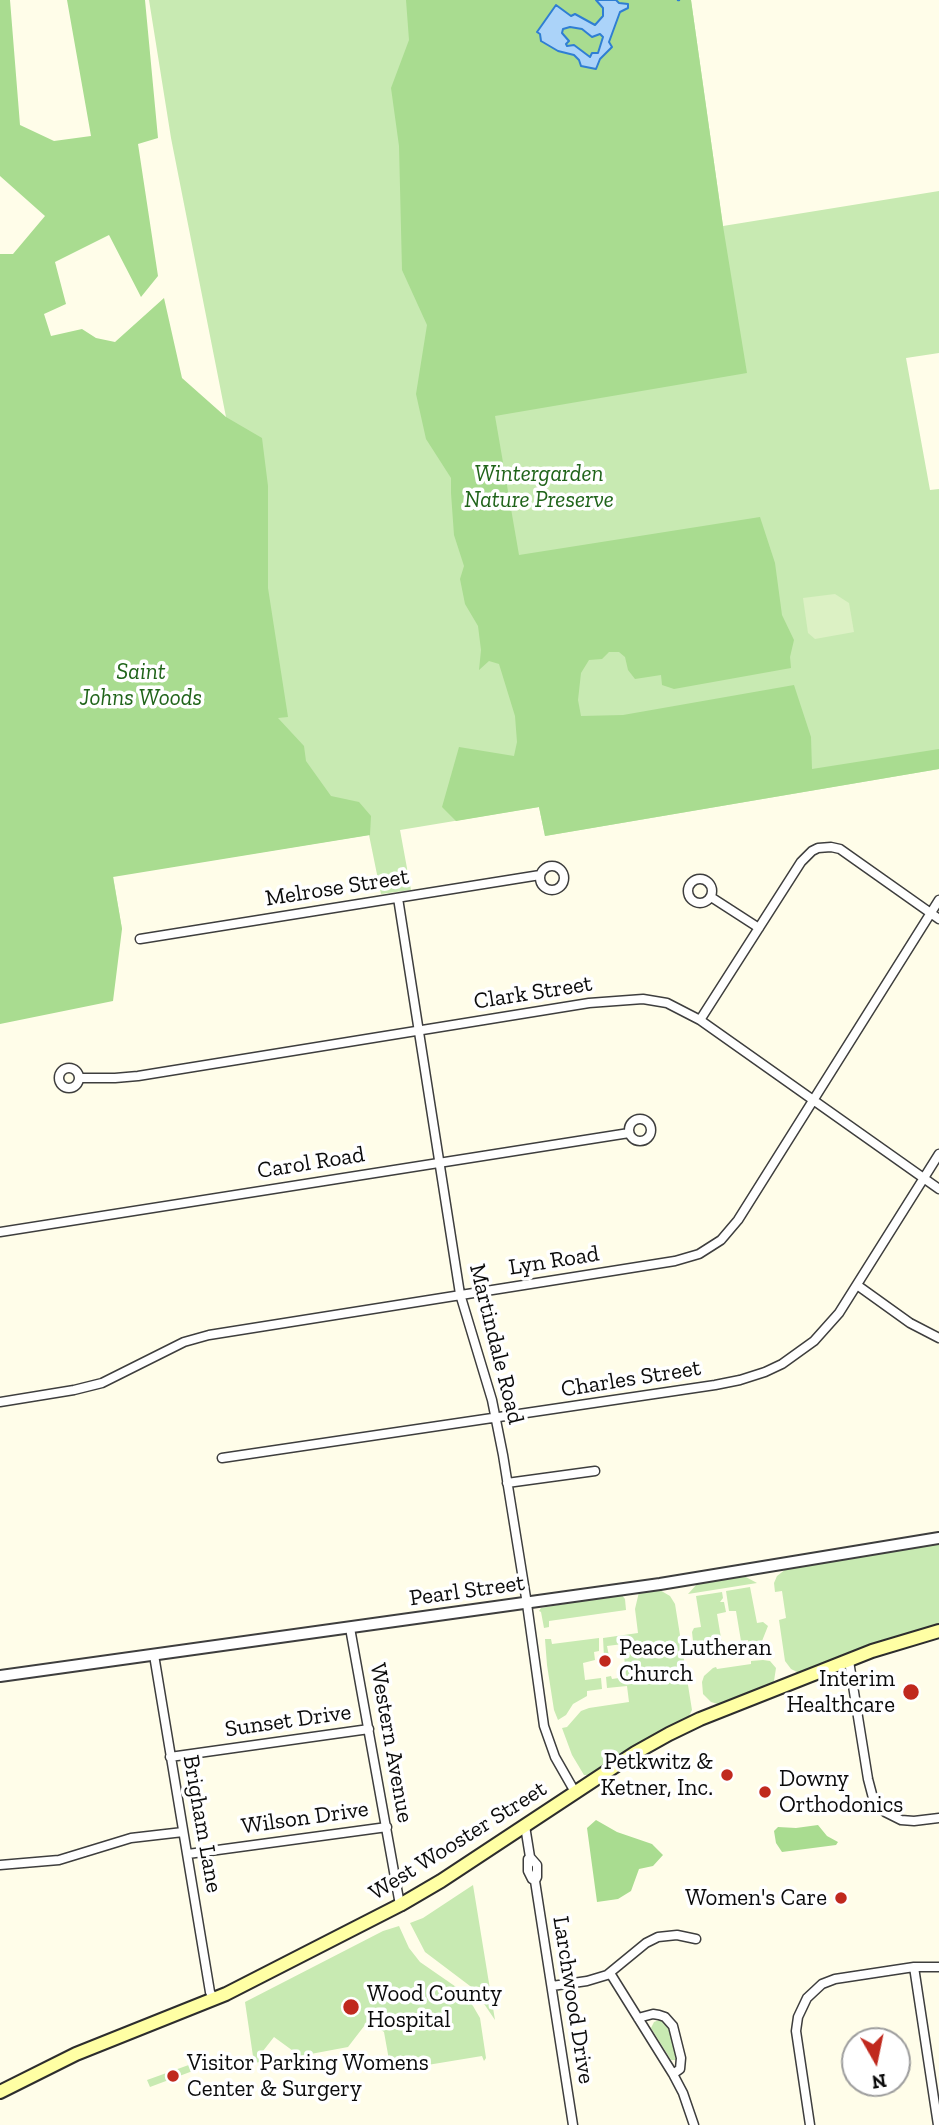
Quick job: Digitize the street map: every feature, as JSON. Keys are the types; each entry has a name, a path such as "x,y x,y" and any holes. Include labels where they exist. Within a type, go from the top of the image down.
{"main road":[{"name":"West Wooster Street","path":"0,2092 76,2054 214,1999 400,1905 635,1753 680,1729 849,1661 939,1631"}],"street":[{"path":"700,1020 812,851 824,847 840,849 939,919"},
{"name":"Melrose Street","path":"140,939 540,875"},
{"path":"711,897 759,928"},
{"name":"Martindale Road","path":"398,898 460,1294 492,1401 527,1604 544,1726 555,1758 575,1792"},
{"name":"Lyn Road","path":"0,1402 102,1383 184,1342 209,1335 674,1261 699,1254 721,1240 738,1220 939,900"},
{"name":"Clark Street","path":"79,1078 138,1076 418,1030 625,999 643,999 667,1003 700,1020 939,1189"},
{"name":"Carol Road","path":"0,1232 629,1133"},
{"name":"Charles Street","path":"222,1458 715,1385 765,1373 814,1341 839,1312 939,1154"},
{"path":"857,1285 909,1323 939,1338"},
{"path":"507,1483 595,1471"},
{"name":"Pearl Street","path":"0,1676 527,1604 939,1538"},
{"name":"Western Avenue","path":"350,1628 400,1905"},
{"name":"Brigham Lane","path":"154,1655 214,1999"},
{"path":"849,1661 873,1798 880,1808 895,1818 914,1821 939,1818"},
{"name":"Sunset Drive","path":"170,1757 369,1729"},
{"name":"Larchwood Drive","path":"525,1826 530,1857 528,1871 535,1881 573,2125"},
{"name":"Wilson Drive","path":"188,1854 387,1827"},
{"path":"0,1864 59,1860 131,1838 183,1832"},
{"path":"552,1986 587,1981 610,1973 646,1943 658,1937 677,1934 696,1939"},
{"path":"810,2125 796,2031 803,2004 816,1988 835,1979 914,1967 939,1967"},
{"path":"914,1967 938,2125"},
{"path":"610,1973 673,2074 694,2125"},
{"path":"638,2018 659,2015 665,2017 673,2026 681,2058 680,2069 673,2074"}],"green space":[{"name":"Saint Johns Woods","path":"0,0 10,0 20,125 54,141 91,136 67,0 145,0 158,138 138,144 158,276 141,297 109,235 55,262 66,304 44,314 51,336 82,329 96,338 115,342 164,298 182,378 226,417 262,438 268,486 268,588 288,717 278,718 304,746 306,761 331,796 359,802 371,816 370,835 113,877 122,929 113,1001 0,1024 0,254 13,254 45,216 0,176"},
{"name":"Wintergarden Nature Preserve","path":"149,0 691,0 723,226 939,191 939,353 906,358 930,490 939,489 939,769 545,836 539,807 400,830 411,890 381,894 369,835 113,876 122,929 0,947 0,328 134,432 226,417 171,138"},
{"path":"406,0 691,0 747,373 495,416 519,555 760,517 775,563 782,615 794,640 790,657 791,668 674,689 662,685 661,675 635,679 628,670 625,657 619,652 609,652 602,659 589,660 581,673 578,700 581,716 623,715 794,685 811,737 812,769 939,749 939,769 545,836 539,807 456,821 442,807 459,747 514,756 517,742 515,716 499,664 489,661 479,670 481,650 478,626 465,604 460,579 464,566 454,535 451,478 426,439 416,394 427,325 402,270 399,146 391,88 409,40"},
{"path":"835,594 849,603 854,632 815,639 808,633 803,598"},
{"path":"939,1542 939,1625 911,1632 805,1673 791,1669 785,1661 779,1620 786,1618 782,1591 775,1592 774,1583 777,1576 786,1569"},
{"path":"744,1576 757,1583 688,1594 698,1583"},
{"path":"750,1587 757,1623 763,1622 768,1626 762,1641 749,1647 748,1640 741,1641 736,1611 729,1611 726,1591"},
{"path":"658,1589 670,1596 675,1604 692,1710 687,1720 591,1775 584,1775 572,1755 562,1728 567,1727 581,1711 629,1702 627,1686 607,1688 606,1677 626,1677 623,1644 607,1646 609,1656 604,1657 603,1638 638,1633 635,1609 639,1592"},
{"path":"722,1592 723,1598 720,1602 724,1602 726,1612 717,1614 722,1644 713,1645 714,1651 705,1650 693,1641 694,1628 701,1627 696,1596"},
{"path":"621,1594 625,1599 626,1610 549,1621 549,1627 544,1628 539,1611 541,1608"},
{"path":"599,1638 599,1651 594,1652 595,1660 583,1663 585,1680 601,1678 602,1689 587,1691 587,1696 573,1704 566,1715 558,1720 554,1710 545,1639 551,1639 552,1644"},
{"path":"770,1661 776,1668 774,1681 769,1687 721,1705 711,1702 703,1694 704,1676 713,1668"},
{"path":"596,1820 617,1832 652,1844 663,1855 653,1866 639,1869 631,1891 618,1899 597,1902 587,1828"},
{"path":"818,1825 827,1836 838,1842 836,1845 782,1852 776,1843 774,1831 778,1827"},
{"path":"473,1885 495,2020 474,1989 425,1952 410,1923 423,1918"},
{"path":"399,1926 409,1948 420,1962 459,1989 473,2006 480,2018 486,2058 484,2061 482,2056 391,2071 384,2032 368,2021 348,2047 300,2056 274,2037 263,2051 265,2061 254,2063 245,2002 383,1931"},
{"path":"659,2020 669,2025 676,2060 671,2060 651,2028 654,2022"},
{"path":"197,2062 198,2069 150,2087 147,2080"}],"water":[{"path":"596,0 616,0 628,4 628,8 620,12 609,42 612,47 600,59 596,69 581,66 574,55 558,51 541,41 537,32 556,5 571,16 575,14 595,25 603,16 603,8","holes":["570,27 582,29 592,37 600,34 603,37 598,53 592,53 590,57 574,45 567,46 569,41 562,33 563,29"]}],"place":[{"name":"Peace Lutheran Church","path":"605,1661"},
{"name":"Interim Healthcare","path":"911,1692"},
{"name":"Petkwitz & Ketner, Inc.","path":"727,1775"},
{"name":"Downy Orthodonics","path":"765,1792"},
{"name":"Women's Care","path":"841,1898"},
{"name":"Wood County Hospital","path":"351,2007"},
{"name":"Visitor Parking Womens Center & Surgery","path":"173,2076"}]}
